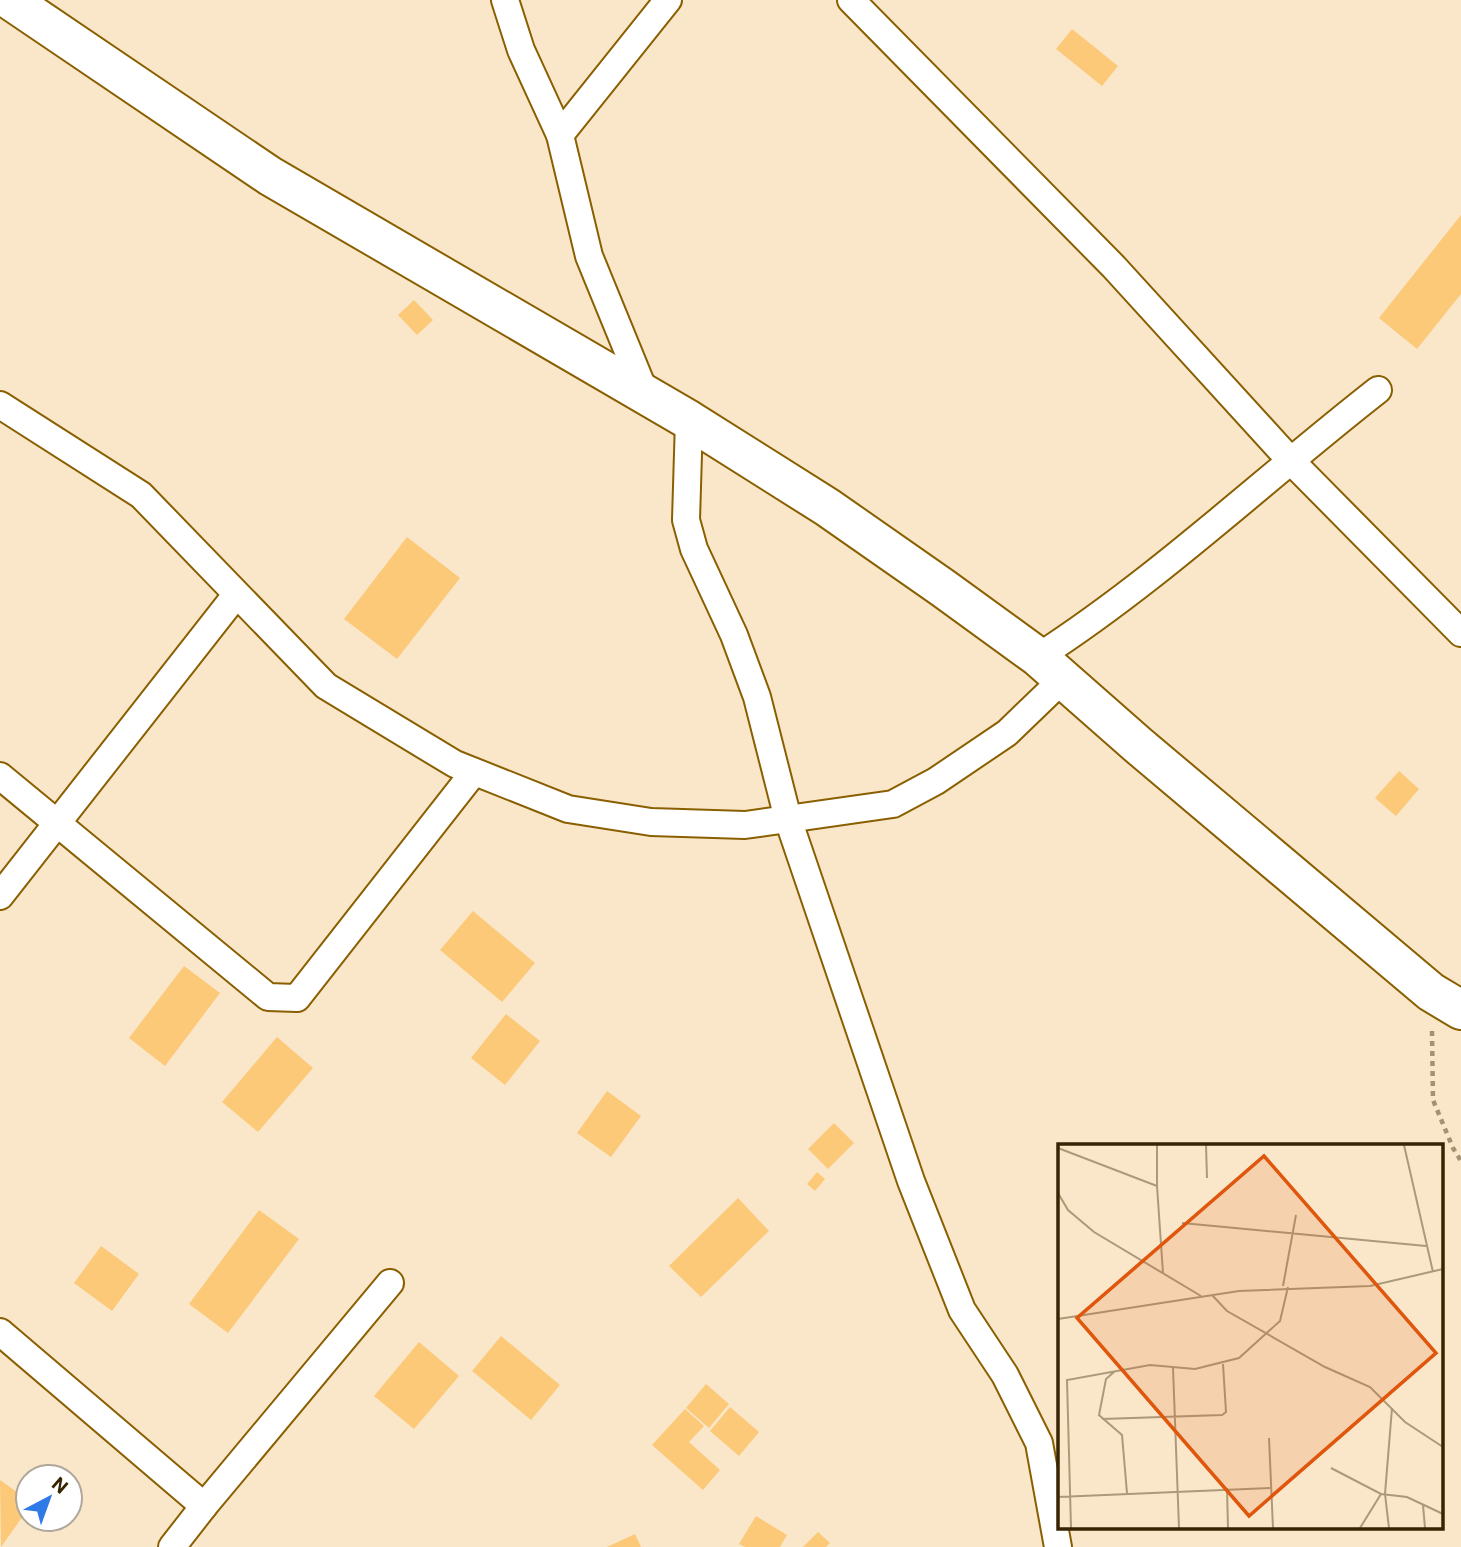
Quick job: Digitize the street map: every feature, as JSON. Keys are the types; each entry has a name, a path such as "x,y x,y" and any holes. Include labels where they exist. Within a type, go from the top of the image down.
{"street":[{"path":"10,0 270,176 645,393 827,507 1051,668 1446,1001"},
{"path":"505,0 521,50 559,135 589,257 645,393"},
{"path":"559,135 668,0"},
{"path":"851,0 1114,267 1290,460 1461,633"},
{"path":"0,405 141,495 326,685 455,764 568,810 651,822 745,825 893,804 936,781 1007,733 1051,668 1087,625 1378,390"},
{"path":"689,420 686,520 694,549 734,635 757,697 788,819 911,1181 962,1310 1005,1375 1039,1443 1058,1547"},
{"path":"0,896 236,595"},
{"path":"0,776 268,997 297,998 474,772"},
{"path":"172,1547 390,1283"},
{"path":"3,1339 204,1506"}],"path":[{"path":"1446,1001 1433,1100 1453,1149 1461,1161"}],"building":[{"path":"1072,29 1118,66 1102,86 1056,49"},
{"path":"1461,215 1461,294 1417,349 1379,318"},
{"path":"414,300 433,320 417,335 398,315"},
{"path":"407,537 460,578 397,659 344,619"},
{"path":"1399,771 1419,789 1396,816 1375,798"},
{"path":"473,911 535,963 502,1002 440,950"},
{"path":"184,966 220,993 165,1066 129,1038"},
{"path":"506,1014 540,1041 505,1085 471,1058"},
{"path":"277,1037 313,1068 258,1132 222,1102"},
{"path":"607,1091 641,1116 611,1157 577,1133"},
{"path":"834,1123 854,1143 828,1169 808,1149"},
{"path":"817,1172 825,1179 815,1191 807,1184"},
{"path":"738,1198 769,1231 701,1297 669,1266"},
{"path":"259,1210 299,1239 228,1333 189,1304"},
{"path":"101,1246 139,1274 112,1311 74,1283"},
{"path":"501,1336 560,1385 531,1420 472,1371"},
{"path":"419,1342 459,1376 414,1429 374,1396"},
{"path":"706,1384 729,1404 709,1428 686,1408"},
{"path":"730,1407 759,1432 739,1456 710,1431"},
{"path":"685,1409 704,1426 689,1442 720,1470 703,1490 652,1445"},
{"path":"0,1480 14,1490 14,1529 1,1547"},
{"path":"756,1516 787,1535 780,1547 745,1547 739,1544"},
{"path":"818,1532 830,1543 826,1547 803,1547"},
{"path":"635,1534 641,1547 607,1547"}]}
